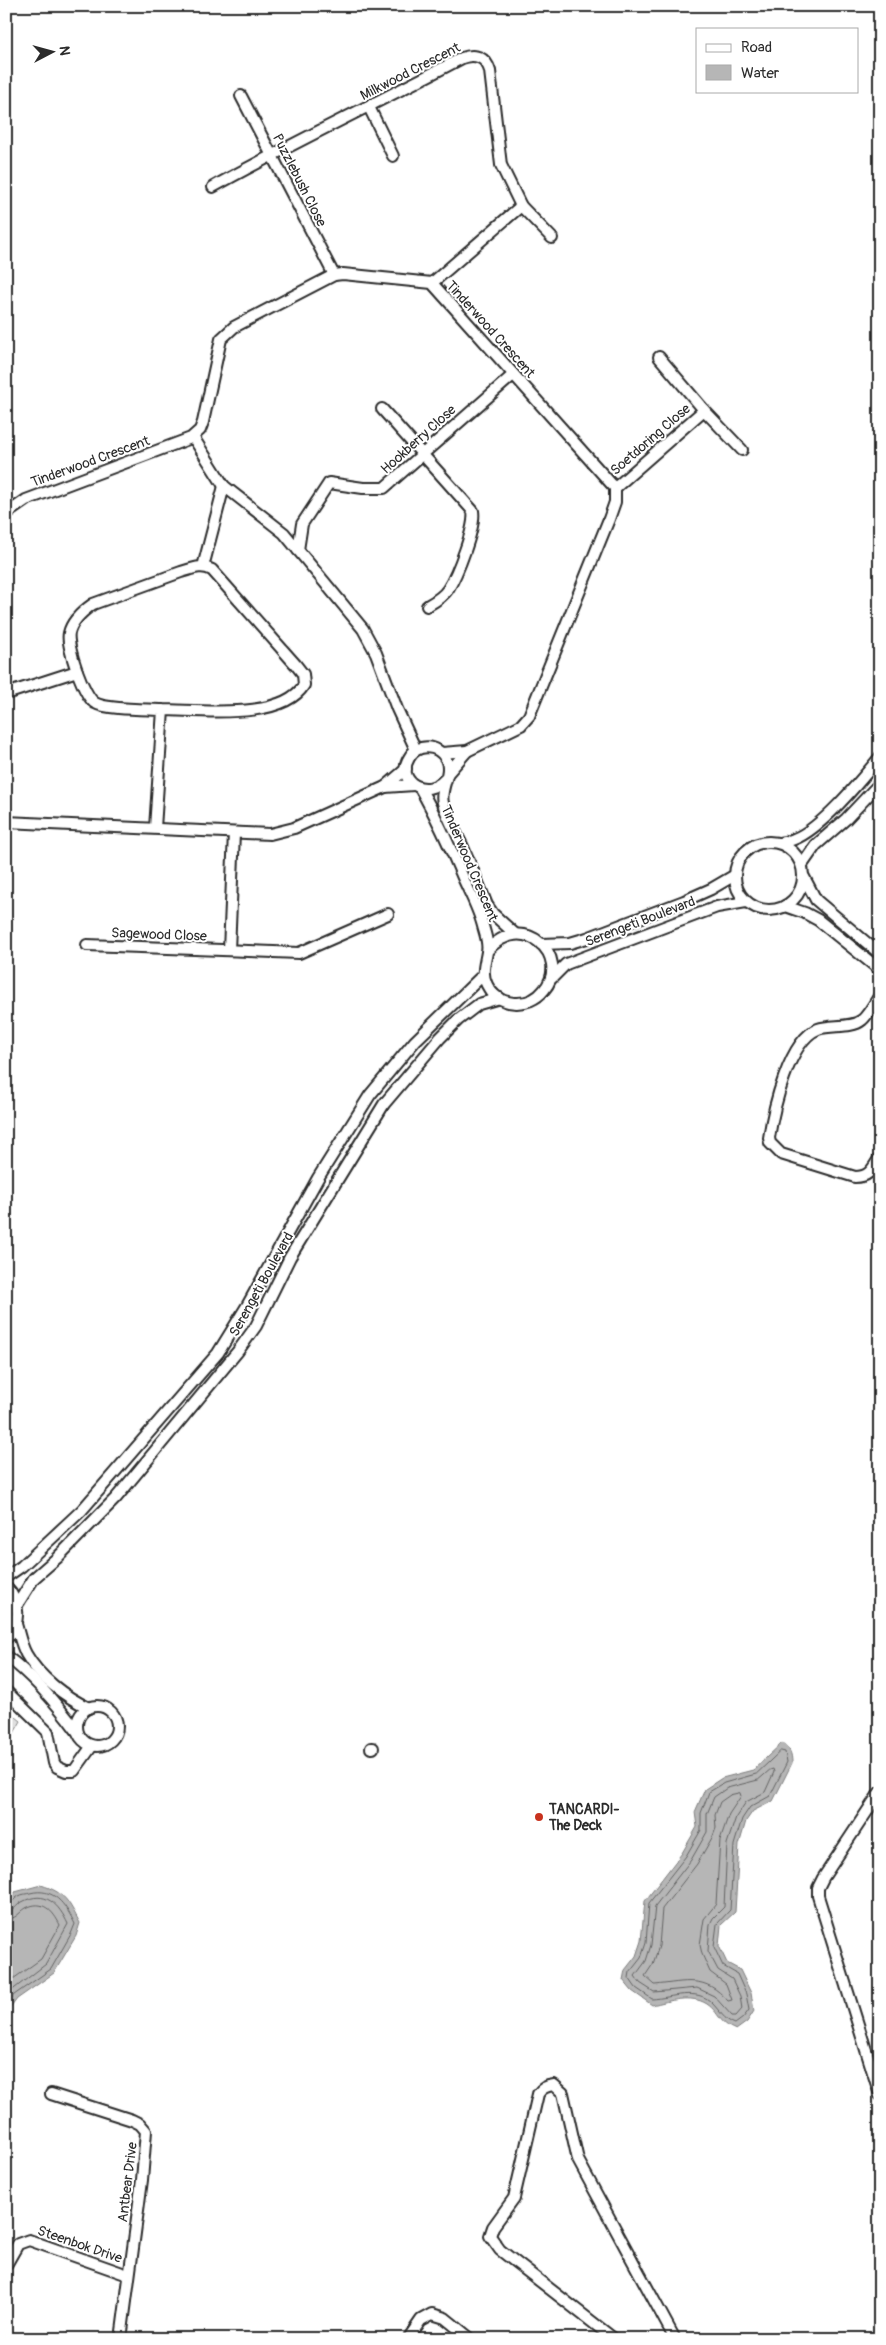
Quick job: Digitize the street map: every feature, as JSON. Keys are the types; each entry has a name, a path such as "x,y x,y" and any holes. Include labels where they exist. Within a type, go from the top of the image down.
{"street":[{"name":"Milkwood Crescent","path":"213,187 271,154 370,107 462,58 468,56 480,57 488,64 490,71 501,165 521,206 552,238"},
{"name":"Puzzlebush Close","path":"241,96 334,275"},
{"path":"370,107 393,156"},
{"path":"432,283 521,206"},
{"name":"Tinderwood Crescent","path":"7,510 26,500 193,436 203,422 221,340 227,332 334,275 343,274 432,283 615,488"},
{"name":"Soetdoring Close","path":"659,357 704,410 742,450"},
{"name":"Hookberry Close","path":"302,524 329,483 363,488 384,488 421,453 513,374"},
{"path":"382,409 470,505 474,517 474,526 448,590 427,606"},
{"name":"Soetdoring Close","path":"615,488 704,410"},
{"path":"193,436 224,486 284,533 363,629 376,653 397,709 416,750"},
{"path":"203,566 224,486"},
{"path":"417,786 408,778 406,769 409,757 416,750 431,747 442,753 466,751 517,728 529,716 609,519 615,502 615,488"},
{"path":"284,533 302,524"},
{"path":"298,550 302,524"},
{"path":"203,566 212,570 296,665 303,674 304,684 291,697 260,710 163,710 95,703 86,695 68,637 71,626 80,613 104,599 203,566"},
{"path":"9,693 77,671"},
{"path":"155,828 163,710"},
{"path":"385,787 417,786 434,788 466,751"},
{"path":"442,753 448,766 446,776"},
{"path":"779,843 794,839 806,832 860,782 880,758"},
{"path":"6,822 270,834 284,832 385,787 406,769"},
{"name":"Tinderwood Crescent","path":"446,776 443,804 493,914 514,934"},
{"path":"802,865 816,846 846,819 880,783"},
{"name":"Tinderwood Crescent","path":"417,786 432,809 482,920 487,951"},
{"path":"230,950 234,833"},
{"path":"768,841 779,843 789,848 802,865 802,887 796,897 785,906 768,911 756,908 746,902 738,893 735,875 739,859 746,850 756,844 768,841"},
{"path":"453,854 464,850"},
{"name":"Serengeti Boulevard","path":"541,944 570,943 587,938 684,901 711,889 735,875"},
{"path":"803,876 816,900 880,954"},
{"name":"Serengeti Boulevard","path":"550,980 566,964 717,907 746,902"},
{"path":"785,906 805,912 818,920 880,970"},
{"name":"Sagewood Close","path":"87,945 299,953 388,914"},
{"path":"514,934 528,935 541,944 550,958 552,969 550,980 545,990 528,1002 517,1003 500,998 487,986 483,975 483,963 487,951 495,942 505,936 514,934"},
{"path":"854,949 862,939"},
{"name":"Serengeti Boulevard","path":"6,1577 22,1566 82,1510 218,1353 247,1306 318,1178 370,1095 415,1041 483,975"},
{"path":"880,995 864,1019 857,1023 820,1028 805,1040 793,1056 784,1078 769,1138 770,1143 781,1154 855,1177 861,1177 871,1172 880,1157"},
{"name":"Serengeti Boulevard","path":"17,1605 34,1578 116,1498 238,1351 256,1326 290,1257 339,1175 397,1087 440,1038 468,1012 479,1004 500,998"},
{"path":"6,1587 11,1592 17,1605 16,1624 23,1648 33,1664 59,1690 74,1701 89,1708"},
{"path":"6,1639 16,1624"},
{"path":"6,1656 16,1663 50,1698 77,1731 81,1739 92,1746 106,1744 112,1740 117,1728 114,1716 98,1706 89,1708 78,1719 77,1731"},
{"path":"6,1692 48,1732 54,1763 57,1767 74,1771 92,1746"},
{"path":"880,1792 818,1888 821,1907 875,2065 880,2095"},
{"path":"614,2339 500,2250 490,2236 492,2227 514,2198 538,2094 547,2086 554,2085 563,2093 578,2160 675,2339"},
{"name":"Antbear Drive","path":"52,2094 132,2120 146,2130 143,2172 128,2274 121,2339"},
{"name":"Steenbok Drive","path":"6,2265 18,2244 29,2240 128,2274"},
{"path":"408,2339 421,2320 432,2314 445,2318 471,2339"}],"shaded area":[{"path":"6,1709 21,1721 10,1740 6,1754"}],"water":[{"path":"782,1743 790,1752 792,1763 773,1801 753,1811 746,1821 739,1845 735,1912 721,1925 719,1946 727,1963 740,1970 751,1993 754,2011 747,2022 736,2030 722,2021 711,2007 701,2001 680,1999 652,2005 632,1991 623,1980 625,1970 636,1956 641,1941 645,1901 682,1853 697,1827 695,1812 705,1789 722,1778 753,1770"},
{"path":"41,1885 61,1895 80,1923 76,1936 54,1973 17,1999 6,2014 6,1903 15,1892"}],"place":[{"name":"TANCARDI- The Deck","path":"539,1817"}]}
